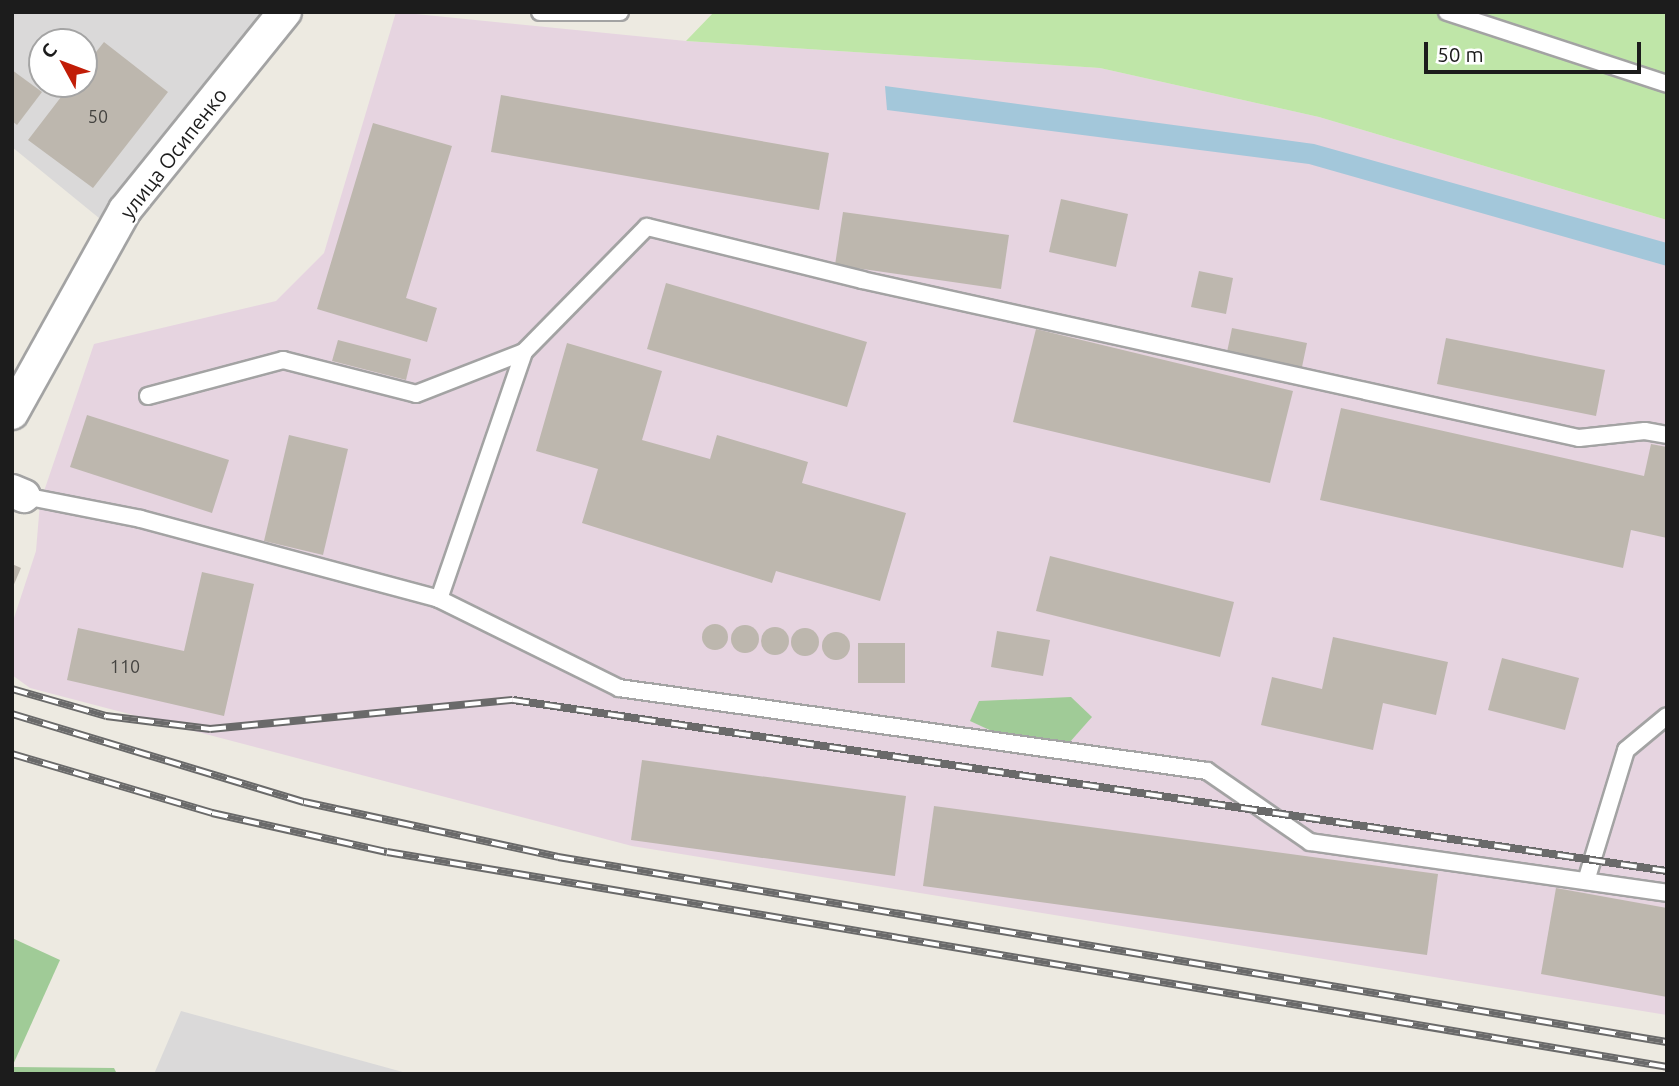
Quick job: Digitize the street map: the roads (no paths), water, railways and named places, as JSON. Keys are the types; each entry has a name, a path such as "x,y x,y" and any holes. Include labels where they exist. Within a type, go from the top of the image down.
{"street":[{"name":"улица Осипенко","path":"12,413 125,210 285,12"}],"lane":[{"path":"540,12 620,12"},
{"path":"1447,12 1667,85"},
{"path":"148,396 283,360 416,394 524,352 647,227 862,280 1579,438 1644,431 1667,435"},
{"path":"439,599 524,352"},
{"path":"18,493 141,519 439,599 619,688 1207,771 1310,842 1667,893"},
{"path":"1586,881 1626,750 1667,716"}],"water":[{"path":"885,86 1314,144 1667,243 1667,266 1309,164 887,110"}],"railway":[{"path":"12,689 106,716 210,729 513,700 1667,871"},
{"path":"12,714 304,802 558,857 1667,1042"},
{"path":"12,754 212,813 387,852 1667,1067"}]}
